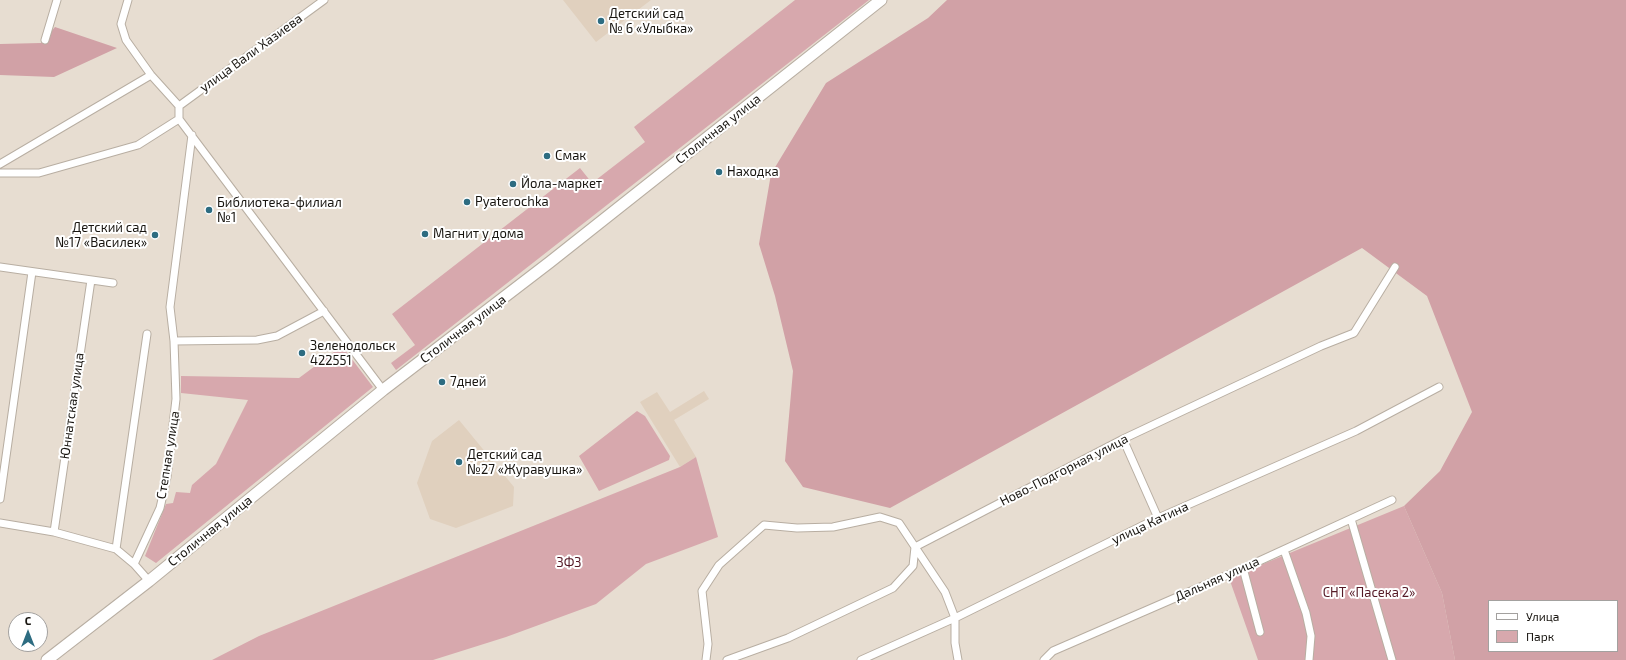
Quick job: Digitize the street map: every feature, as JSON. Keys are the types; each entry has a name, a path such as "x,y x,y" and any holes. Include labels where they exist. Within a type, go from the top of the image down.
{"main road":[{"name":"Столичная улица","path":"47,660 148,581 383,390 550,262 881,0"}],"street":[{"path":"45,40 57,0"},
{"path":"128,0 121,24 126,40 151,75 179,106 180,119 383,390"},
{"name":"улица Вали Хазиева","path":"179,106 324,0"},
{"path":"0,164 151,75"},
{"path":"0,173 39,173 138,144 180,119"},
{"name":"Степная улица","path":"134,564 160,508 167,477 176,399 174,341 170,307 192,135"},
{"path":"0,267 113,283"},
{"name":"Ново-Подгорная улица","path":"915,547 1123,439 1321,346 1354,333 1395,267"},
{"path":"0,499 32,272"},
{"name":"Юннатская улица","path":"54,532 91,280"},
{"path":"174,341 257,340 276,336 324,311"},
{"path":"116,549 146,334"},
{"name":"улица Катина","path":"861,660 955,618 1158,518 1356,431 1439,386"},
{"path":"1123,439 1158,518"},
{"name":"Дальняя улица","path":"1044,660 1053,651 1284,550 1392,500"},
{"path":"706,660 708,644 702,591 719,565 764,526 797,528 833,527 880,517 899,523 945,592 955,618 955,643 958,660"},
{"path":"1351,518 1392,660"},
{"path":"0,523 54,532 116,549 134,564 148,581"},
{"path":"727,660 788,638 893,588 913,566 915,547"},
{"path":"1284,550 1306,613 1311,636 1309,660"},
{"path":"1243,568 1260,632"}],"shaded area":[{"name":"Детский сад № 6 «Улыбка»","path":"563,0 651,0 596,42"},
{"path":"947,0 1626,0 1626,660 1455,660 1442,593 1404,506 1440,471 1472,412 1427,296 1362,248 890,508 803,487 785,461 793,371 775,296 759,244 771,174 826,83 928,18"},
{"path":"55,27 117,48 54,77 0,75 0,44 41,43"},
{"path":"704,391 709,399 674,420 696,457 680,467 640,402 657,392 670,412"},
{"name":"Детский сад №27 «Журавушка»","path":"459,420 514,487 513,506 456,528 430,519 417,483 432,441"}],"green space":[{"path":"795,0 869,0 396,370 391,363 415,345 392,314 580,168 592,183 645,142 634,127"},
{"path":"342,346 373,387 156,563 145,556 166,504 173,503 176,492 190,493 192,485 216,464 248,400 181,393 181,376 299,378"},
{"path":"637,411 645,416 670,456 669,460 599,491 579,456"},
{"name":"ЗФЗ","path":"696,457 718,537 646,564 596,604 506,637 433,660 212,660 259,636 680,467"},
{"name":"СНТ «Пасека 2»","path":"1404,506 1442,593 1455,660 1258,660 1229,578"}],"place":[{"name":"Детский сад № 6 «Улыбка»","path":"601,21"},
{"name":"Смак","path":"547,156"},
{"name":"Находка","path":"719,172"},
{"name":"Йола-маркет","path":"513,184"},
{"name":"Pyaterochka","path":"467,202"},
{"name":"Библиотека-филиал №1","path":"209,210"},
{"name":"Магнит у дома","path":"425,234"},
{"name":"Детский сад №17 «Василек»","path":"155,235"},
{"name":"Зеленодольск 422551","path":"302,353"},
{"name":"7дней","path":"442,382"},
{"name":"Детский сад №27 «Журавушка»","path":"459,462"}]}
